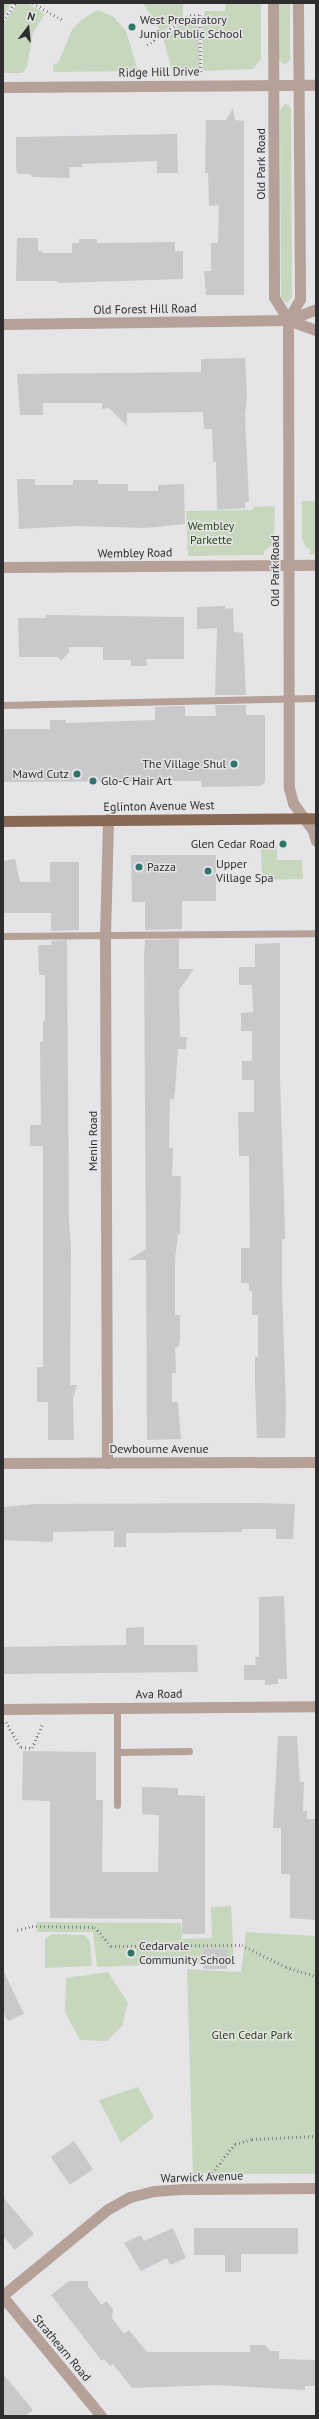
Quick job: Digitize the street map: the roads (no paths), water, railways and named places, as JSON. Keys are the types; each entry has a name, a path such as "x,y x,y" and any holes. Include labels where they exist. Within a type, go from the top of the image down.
{"main road":[{"name":"Eglinton Avenue West","path":"3,821 316,818"}],"street":[{"name":"Old Park Road","path":"273,3 274,297 288,320"},
{"name":"Old Park Road","path":"298,3 300,299 288,320 287,564 290,788 293,803 303,818"},
{"name":"Ridge Hill Drive","path":"3,87 316,85"},
{"name":"Old Forest Hill Road","path":"288,320 316,309"},
{"name":"Old Forest Hill Road","path":"3,324 288,320 316,330"},
{"name":"Wembley Road","path":"3,567 316,565"},
{"path":"303,818 314,831 316,841"},
{"name":"Menin Road","path":"107,1463 105,936 108,819"},
{"name":"Dewbourne Avenue","path":"3,1463 316,1462"},
{"name":"Ava Road","path":"3,1708 316,1706"},
{"name":"Warwick Avenue","path":"3,2296 108,2209 130,2198 154,2191 181,2189 316,2188"},
{"name":"Strathearn Road","path":"3,2296 102,2416"}],"lane":[{"path":"3,705 289,700 316,698"},
{"path":"3,936 316,934"},
{"path":"117,1708 117,1805"},
{"path":"117,1752 190,1751"}],"place":[{"name":"West Preparatory Junior Public School","path":"132,27"},
{"name":"The Village Shul","path":"234,764"},
{"name":"Mawd Cutz","path":"77,774"},
{"name":"Glo-C Hair Art","path":"93,781"},
{"name":"Glen Cedar Road","path":"283,844"},
{"name":"Pazza","path":"139,867"},
{"name":"Upper Village Spa","path":"208,871"},
{"name":"Cedarvale Community School","path":"131,1953"}],"park label":[{"name":"Wembley Parkette","path":"211,533"},
{"name":"Glen Cedar Park","path":"252,2035"}]}
